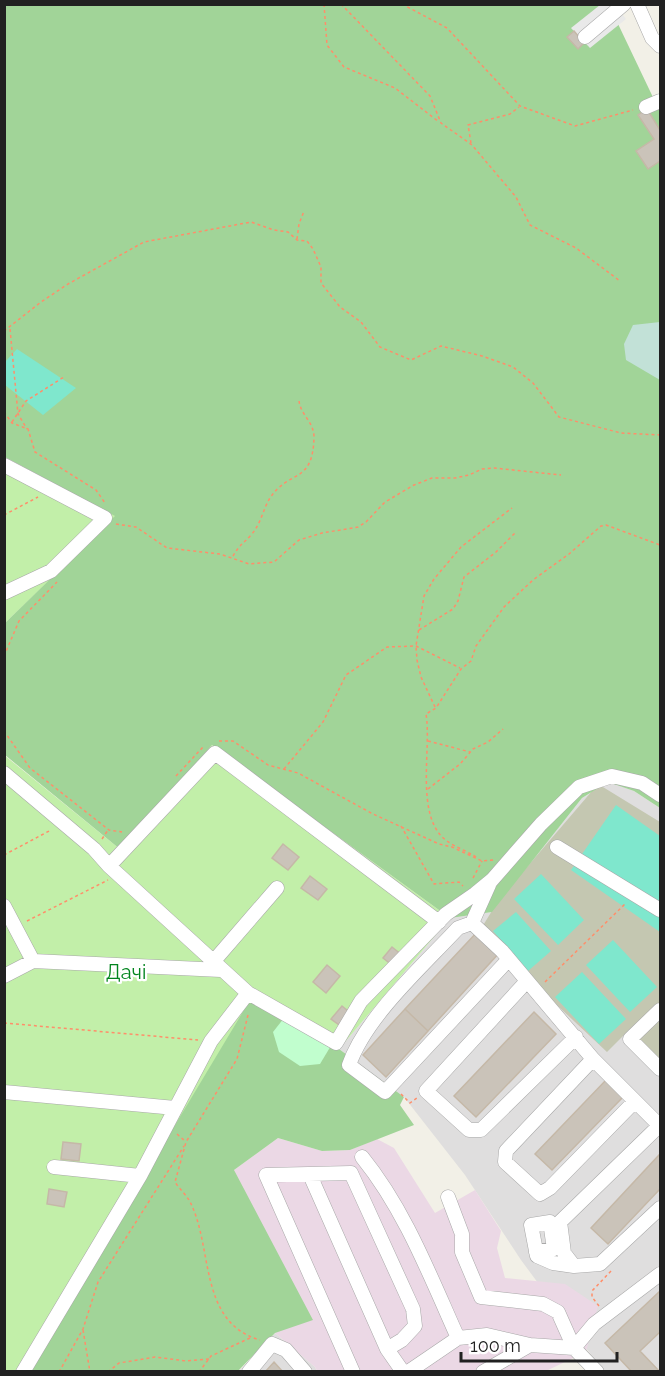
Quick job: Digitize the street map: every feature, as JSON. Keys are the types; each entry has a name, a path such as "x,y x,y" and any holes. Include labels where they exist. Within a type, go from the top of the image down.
{"street":[{"path":"585,38 624,4"},
{"path":"637,4 652,38 660,46"},
{"path":"646,107 660,101"},
{"path":"4,465 109,516 51,571 4,593"},
{"path":"114,871 215,753 442,918"},
{"path":"4,773 94,849 114,871 248,993 336,1042 361,1001 442,918 492,880 541,824 579,787 612,776 642,783 660,795"},
{"path":"557,847 660,910"},
{"path":"492,880 472,923 458,928 383,1008 355,1049 349,1065 385,1092 509,959"},
{"path":"217,966 277,888"},
{"path":"4,906 33,961"},
{"path":"472,923 509,959 593,1059 660,1126 560,1222 564,1254 574,1266"},
{"path":"4,976 33,961 217,966"},
{"path":"527,981 426,1091 469,1130 481,1130 576,1037"},
{"path":"23,1371 140,1176 211,1041 248,993"},
{"path":"660,1010 630,1039 660,1069"},
{"path":"593,1059 506,1151 505,1162 540,1194 550,1188 636,1101"},
{"path":"4,1092 175,1108"},
{"path":"362,1157 381,1180 418,1248 458,1338"},
{"path":"54,1167 140,1176"},
{"path":"353,1371 266,1175 351,1173 412,1309 415,1326 402,1340 387,1348"},
{"path":"310,1175 387,1348 403,1371"},
{"path":"448,1197 462,1234 462,1252 481,1297 543,1304 558,1312 574,1348 597,1371"},
{"path":"536,1252 537,1256 554,1263 574,1266 600,1264 660,1208"},
{"path":"574,1348 594,1324 660,1274"},
{"path":"408,1371 458,1338 487,1335 530,1346 574,1348"},
{"path":"249,1371 272,1344 286,1350 305,1371"},
{"path":"483,1371 530,1346"}],"path":[{"path":"324,4 327,45 344,67 395,88 472,145 516,197 530,225 576,248 620,281"},
{"path":"341,4 430,96 441,123"},
{"path":"402,4 447,28 520,106 574,126 646,107"},
{"path":"472,145 468,125 510,114 520,106"},
{"path":"297,240 299,224 304,211"},
{"path":"4,331 68,284 144,242 251,222 288,232 297,240 307,241 314,249 321,267 321,284 340,307 361,322 380,346 411,360 441,346 482,356 513,367 533,383 559,417 621,433 659,435"},
{"path":"10,328 18,414 28,429 35,452 96,490 109,516 136,527 167,548 233,557 249,564 274,562 299,540 321,533 358,527 385,502 414,485 432,478 455,478 482,469 494,468 561,475"},
{"path":"12,423 26,401 64,377"},
{"path":"233,557 241,543 251,536 270,498 311,462 314,434 310,421 301,411 299,399"},
{"path":"4,412 12,423 28,429"},
{"path":"4,515 37,498 44,486"},
{"path":"436,708 421,677 416,646 424,596 460,547 512,508"},
{"path":"482,861 458,845 447,841 434,827 428,789 426,714 436,708 461,669 471,661 476,646 494,619 513,597 601,526 606,525 660,545"},
{"path":"418,630 453,609 458,601 464,578 516,532"},
{"path":"4,656 19,621 59,580"},
{"path":"284,769 323,722 346,675 387,647 416,646 461,669"},
{"path":"428,789 503,729"},
{"path":"4,731 30,768 109,830 126,833"},
{"path":"217,741 233,741 268,765 298,773 373,814 482,861 510,859"},
{"path":"428,741 471,753"},
{"path":"175,777 195,753 207,744"},
{"path":"4,855 63,823"},
{"path":"400,826 435,884 459,882 467,891 467,900"},
{"path":"472,881 482,861"},
{"path":"15,927 114,871"},
{"path":"543,984 635,894"},
{"path":"59,1371 83,1329 98,1282 237,1059 250,1000 248,993"},
{"path":"4,1023 211,1041"},
{"path":"392,1085 410,1103 426,1091"},
{"path":"166,1128 186,1142"},
{"path":"186,1142 175,1182 189,1201 216,1301 236,1329 250,1337 272,1344"},
{"path":"593,1312 599,1306 592,1297 592,1291 612,1271 600,1264"},
{"path":"83,1329 90,1371"},
{"path":"199,1371 211,1356 250,1337"},
{"path":"108,1371 118,1363 155,1357 186,1361 209,1359"}],"shaded area":[{"path":"600,5 615,5 626,19 590,48 571,28"},
{"path":"660,322 660,380 626,360 624,344 633,325"},
{"path":"609,782 634,791 660,808 660,1371 603,1371 521,1260 465,1175 404,1097 339,1049 450,918 492,912 582,798"},
{"path":"598,784 660,822 660,1065 625,1034 607,1052 479,932 498,901"},
{"path":"278,1138 322,1151 350,1150 377,1139 394,1148 435,1213 475,1190 501,1231 497,1248 505,1278 565,1284 598,1306 586,1352 546,1371 317,1371 275,1333 234,1170"},
{"path":"275,1333 315,1367 317,1371 238,1372"}],"green space":[{"path":"4,5 609,5 660,112 660,808 634,791 608,782 582,798 492,912 450,918 212,745 121,850 5,755 5,623 115,516 5,457"},
{"path":"17,349 76,388 43,415 5,385 5,362"},
{"path":"5,457 116,516 5,623"},
{"name":"Дачі","path":"212,745 450,918 339,1049 172,1131 27,1372 4,1371 4,755 121,850"},
{"path":"616,805 660,836 660,932 571,870"},
{"path":"541,874 584,920 558,945 514,899"},
{"path":"516,912 551,951 528,971 493,931"},
{"path":"613,940 657,987 630,1012 586,965"},
{"path":"582,972 626,1019 599,1044 555,997"},
{"path":"250,1000 339,1049 404,1097 400,1105 414,1125 350,1150 322,1151 278,1138 234,1170 313,1320 275,1333 238,1371 27,1372"},
{"path":"284,1018 332,1044 320,1064 300,1066 279,1052 273,1032"}],"building":[{"path":"574,31 584,43 578,49 567,37"},
{"path":"647,109 660,130 660,161 648,169 636,151 654,139 638,115"},
{"path":"283,844 299,857 288,870 272,858"},
{"path":"310,876 327,889 318,900 301,888"},
{"path":"478,931 500,952 428,1031 405,1009"},
{"path":"392,947 402,955 393,966 383,958"},
{"path":"327,965 340,976 326,993 313,982"},
{"path":"342,1006 353,1015 342,1027 331,1019"},
{"path":"405,1009 428,1031 386,1077 363,1055"},
{"path":"534,1012 556,1034 476,1117 454,1096"},
{"path":"606,1080 623,1097 552,1170 535,1154"},
{"path":"63,1142 81,1144 79,1161 61,1159"},
{"path":"660,1154 660,1189 608,1244 591,1228"},
{"path":"49,1189 67,1192 64,1207 47,1204"},
{"path":"660,1291 660,1332 640,1351 660,1372 632,1372 605,1343"},
{"path":"274,1362 283,1372 265,1372"}]}
